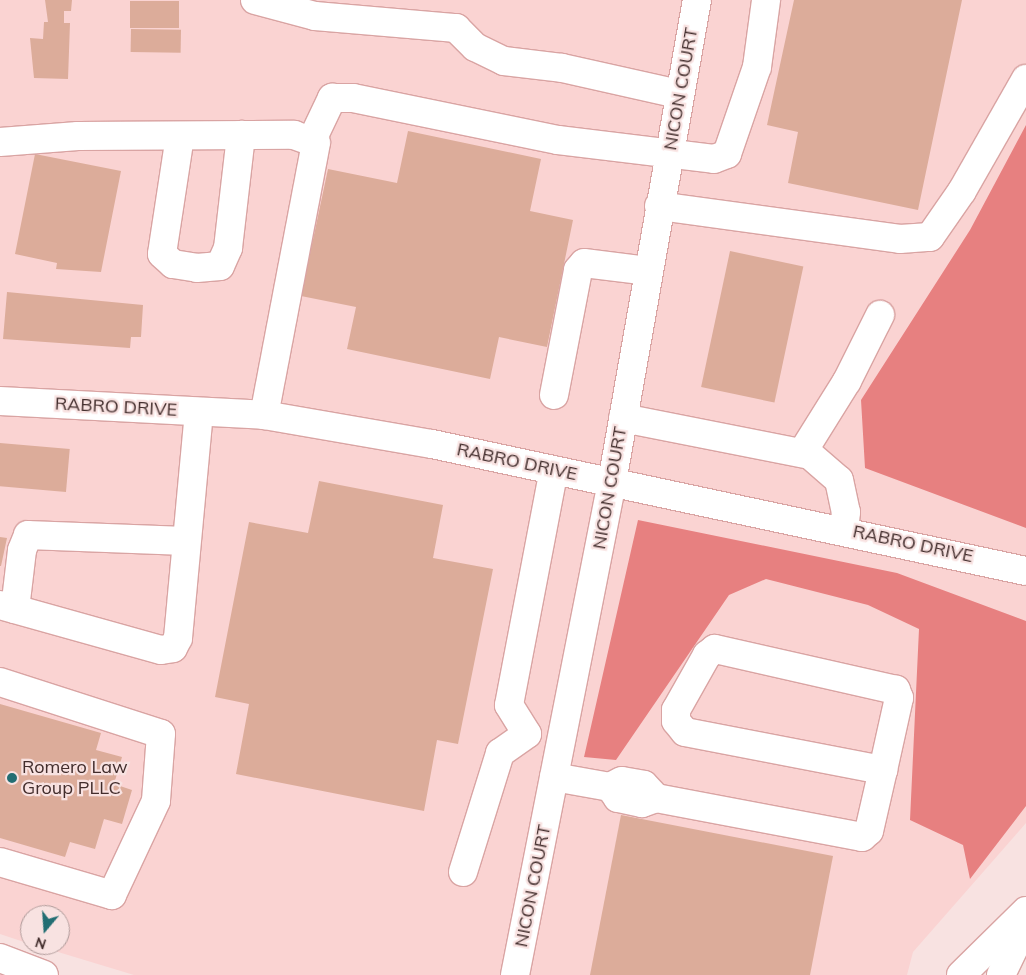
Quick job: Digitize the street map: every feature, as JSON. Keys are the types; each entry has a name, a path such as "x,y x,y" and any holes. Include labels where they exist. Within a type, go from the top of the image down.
{"street":[{"path":"255,0 315,16 456,28 475,47 504,60 562,68 678,94"},
{"name":"NICON COURT","path":"515,975 612,482 678,94 697,0"},
{"path":"312,140 332,98 353,98 558,140 714,159 726,154 757,67 766,0"},
{"path":"659,206 900,239 930,237 962,191 1026,79"},
{"path":"0,142 180,136 294,135 316,143 264,415"},
{"path":"180,136 162,254 173,264 197,268 220,266 228,248 241,136"},
{"path":"554,395 578,270 584,263 648,271"},
{"path":"802,453 847,381 880,315"},
{"name":"RABRO DRIVE","path":"0,401 264,415 554,470 844,530 1026,571"},
{"path":"185,541 28,535 22,550 7,607 161,650 173,648 178,638 185,541 198,412"},
{"path":"623,418 802,453 827,466 839,480 846,512 844,530"},
{"path":"554,470 509,705 527,734 561,743"},
{"path":"554,776 610,787 618,798 642,803 656,798 862,837 869,831 900,698 896,690 715,649 707,655 676,710 676,721 685,732 883,770"},
{"path":"0,682 161,734 156,801 112,895 0,862"},
{"path":"463,872 500,753 527,734"},
{"path":"961,975 1026,911"},
{"path":"1001,975 1026,923"},
{"path":"0,958 44,975"}],"shaded area":[{"path":"0,0 1026,0 1026,823 913,952 907,975 134,975 68,955 70,955 70,905 20,905 20,941 0,934"},
{"path":"1026,125 1026,528 865,468 861,400 970,230"},
{"path":"638,520 897,573 1026,621 1026,806 970,879 963,845 910,820 919,629 868,605 766,579 729,595 616,760 584,757"}],"building":[{"path":"45,0 72,0 71,11 64,11 64,23 70,23 68,79 34,78 30,38 43,39 44,22 48,22"},
{"path":"794,0 962,0 918,210 788,183 798,132 767,125"},
{"path":"130,1 179,1 179,28 130,28"},
{"path":"131,29 181,30 181,53 131,52"},
{"path":"408,131 541,159 530,211 573,220 547,347 499,337 490,379 347,349 356,307 301,296 328,169 397,183"},
{"path":"35,154 121,171 101,272 56,269 57,263 15,254"},
{"path":"730,251 803,267 774,403 701,387"},
{"path":"7,292 143,305 141,337 131,337 130,348 3,339"},
{"path":"0,443 70,449 66,492 0,486"},
{"path":"319,481 443,505 433,558 493,569 458,744 437,740 424,811 236,774 249,704 215,697 249,522 308,533"},
{"path":"0,537 7,538 1,566 0,566"},
{"path":"0,704 101,733 96,750 122,757 114,784 132,790 122,824 104,819 95,849 70,842 65,857 0,838"},
{"path":"621,815 833,856 810,975 590,975"}],"place":[{"name":"Romero Law Group PLLC","path":"12,778"}]}
